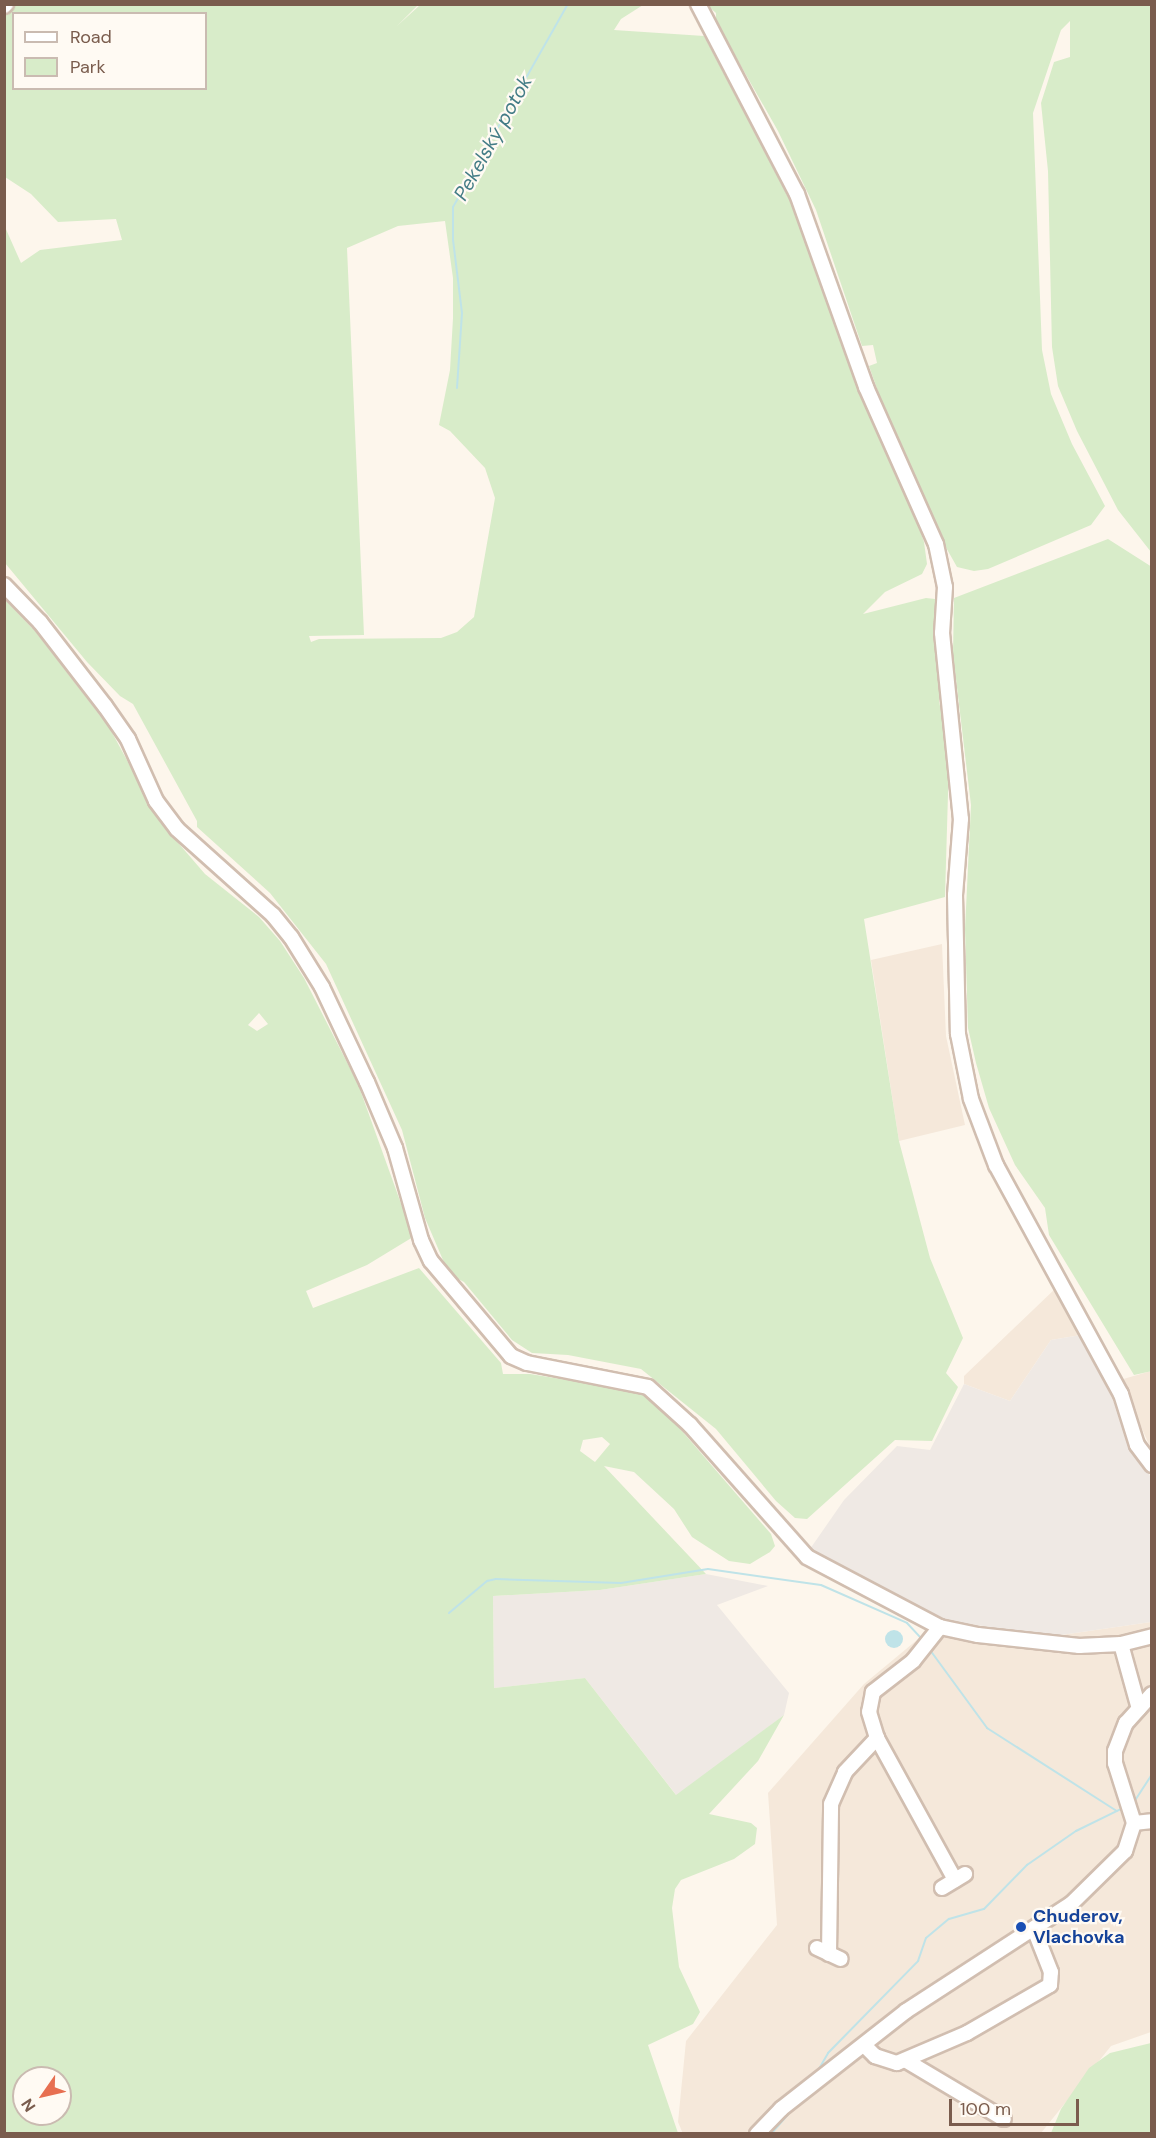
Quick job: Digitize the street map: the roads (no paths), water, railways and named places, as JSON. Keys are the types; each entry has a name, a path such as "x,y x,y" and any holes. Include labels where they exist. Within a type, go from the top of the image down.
{"street":[{"path":"698,4 797,194 866,387 936,544 945,587 942,633 961,819 955,895 958,1034 970,1099 996,1165 1121,1394 1137,1445 1152,1465"},
{"path":"4,585 40,622 105,706 128,739 156,801 177,829 273,915 291,937 322,987 367,1082 395,1148 421,1240 431,1261 494,1340 511,1356 527,1363 648,1387 690,1425 807,1557 940,1627 1027,1641 1079,1646 1121,1644 1152,1636"},
{"path":"1137,1445 1152,1441"},
{"path":"940,1627 913,1661 873,1692 869,1712 877,1738 960,1877 942,1888"},
{"path":"1121,1644 1139,1709"},
{"path":"758,2133 799,2095 906,2011 1034,1929 1089,1889 1125,1851 1133,1812 1115,1763 1115,1751 1122,1731 1152,1694"},
{"path":"829,1953 831,1804 845,1772 877,1738"},
{"path":"1133,1812 1152,1821"},
{"path":"864,2045 889,2062 905,2060 967,2033 1050,1985 1051,1972 1034,1929"},
{"path":"905,2060 1004,2119"}],"water":[{"path":"894,1630 900,1633 903,1639 900,1645 894,1648 888,1645 885,1639 888,1633"}],"waterway":[{"name":"Pekelský potok","path":"457,388 462,313 453,240 453,207 568,4"},
{"path":"449,1613 487,1581 496,1579 621,1583 708,1569 821,1585 907,1623 923,1640"},
{"path":"930,1650 987,1728 1117,1811"},
{"path":"1134,1802 1152,1774"},
{"path":"816,2074 828,2053 918,1961 926,1938 949,1919 984,1909 1027,1865 1076,1831 1123,1808"},
{"path":"771,2134 795,2106"}],"place":[{"name":"Chuderov, Vlachovka","path":"1021,1927"}]}
